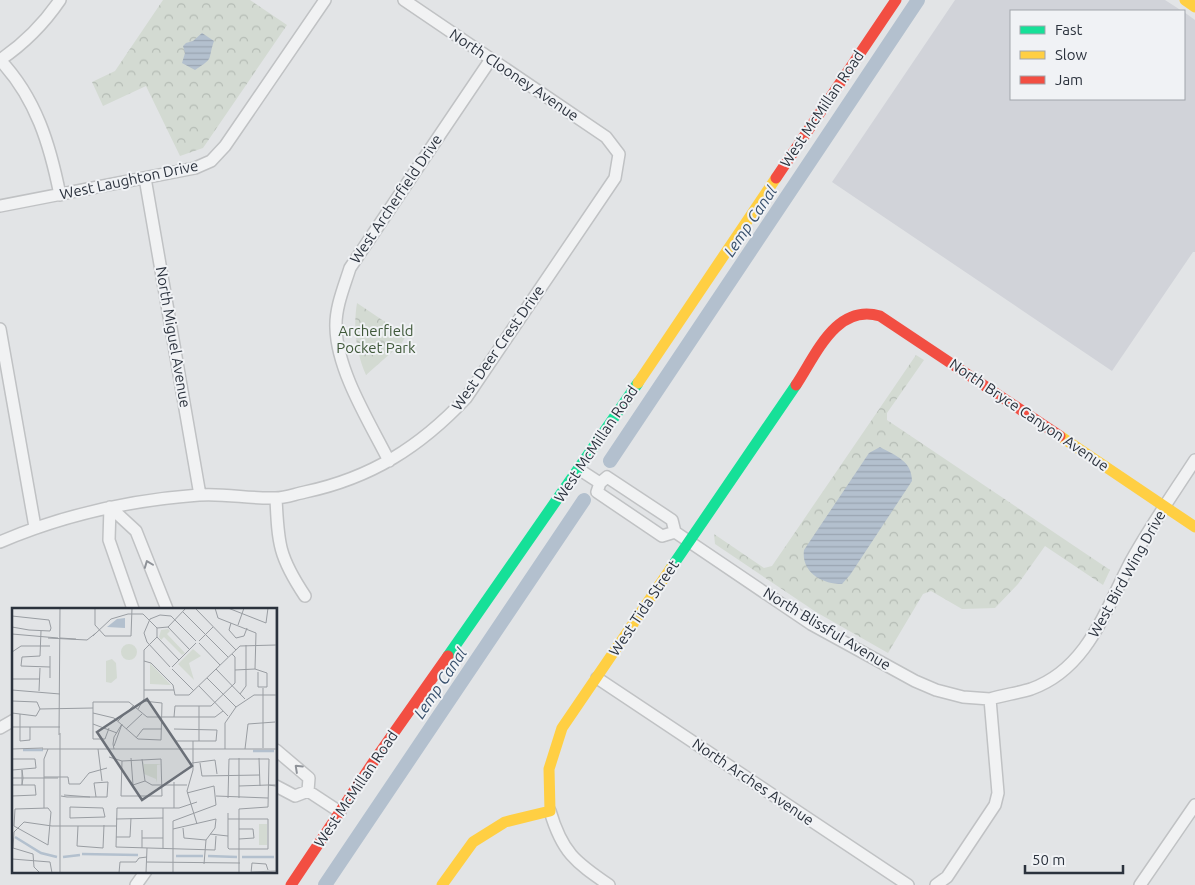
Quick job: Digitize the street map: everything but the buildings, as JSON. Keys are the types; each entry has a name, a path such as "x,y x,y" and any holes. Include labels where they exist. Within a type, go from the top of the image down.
{"street":[{"path":"60,0 47,19 26,42 0,60 12,72 34,108 50,149 60,195"},
{"name":"West Laughton Drive","path":"0,206 195,168 211,161 225,146 325,0"},
{"name":"North Clooney Avenue","path":"404,0 606,138 619,154"},
{"name":"West McMillan Road","path":"291,885 340,812 580,470 896,0"},
{"path":"1184,0 1195,7"},
{"name":"West Archerfield Drive","path":"389,461 351,383 342,359 336,328 340,296 350,268 491,59"},
{"name":"West Deer Crest Drive","path":"0,542 36,527 110,507 200,495 276,498 348,480 389,461 418,444 441,425 466,398 615,178 619,154"},
{"name":"North Miguel Avenue","path":"145,178 200,495"},
{"name":"North Bryce Canyon Avenue","path":"859,313 871,313 880,316 1195,527"},
{"name":"West Tida Street","path":"550,811 546,787 549,759 562,728 837,324 847,315 859,313"},
{"path":"0,328 36,527"},
{"name":"West Bird Wing Drive","path":"990,698 1031,689 1046,681 1075,660 1098,628 1130,564 1164,506 1195,460"},
{"name":"North Blissful Avenue","path":"580,470 600,483"},
{"name":"North Blissful Avenue","path":"675,532 662,536 597,492 600,483 607,477 672,520 675,532 811,624 915,681 936,690 962,697 990,698"},
{"path":"276,498 278,544 290,573 305,596"},
{"path":"110,507 109,540 133,608"},
{"path":"110,507 136,531 167,608"},
{"name":"North Arches Avenue","path":"597,678 908,885"},
{"path":"936,885 947,876 995,805 998,793 990,698"},
{"path":"0,728 12,721"},
{"path":"278,752 309,778 308,791"},
{"path":"278,787 295,796 308,791"},
{"path":"308,791 340,812"},
{"path":"1140,885 1195,805"},
{"path":"442,885 473,842 505,822 550,811 558,836 572,857 610,885"},
{"path":"136,885 145,872"}],"shaded area":[{"path":"955,0 1165,0 1180,10 1010,10 1010,100 1185,100 1185,13 1195,20 1195,252 1193,252 1112,371 832,182"}],"green space":[{"path":"163,0 250,0 287,25 203,148 180,156 146,86 103,106 92,82 115,71"},
{"name":"Archerfield Pocket Park","path":"357,303 406,336 401,344 366,375 356,340"},
{"path":"916,355 924,360 887,413 887,420 1110,570 1103,585 1045,546 1018,584 995,608 962,609 931,591 923,594 888,653 816,612 715,544 714,534 764,568 772,566"}],"water":[{"path":"202,33 214,41 208,60 195,70 182,63 185,53 183,46 193,41"},
{"path":"880,447 897,456 906,464 912,481 850,575 842,584 827,582 809,570 804,558 804,550 869,453"}],"waterway":[{"name":"Lemp Canal","path":"610,461 918,0"},
{"name":"Lemp Canal","path":"325,885 584,500"}],"traffic: fast":[{"path":"448,656 638,383"},
{"path":"671,568 796,385"}],"traffic: slow":[{"path":"1185,0 1195,7"},
{"path":"638,383 776,178"},
{"path":"1060,436 1195,527"},
{"path":"442,885 473,842 505,822 550,811 549,769 562,728 671,568"}],"traffic: jam":[{"path":"776,178 896,0"},
{"path":"796,385 829,334 839,324 851,317 865,314 880,316 1060,436"},
{"path":"291,885 374,761 448,656"}]}
